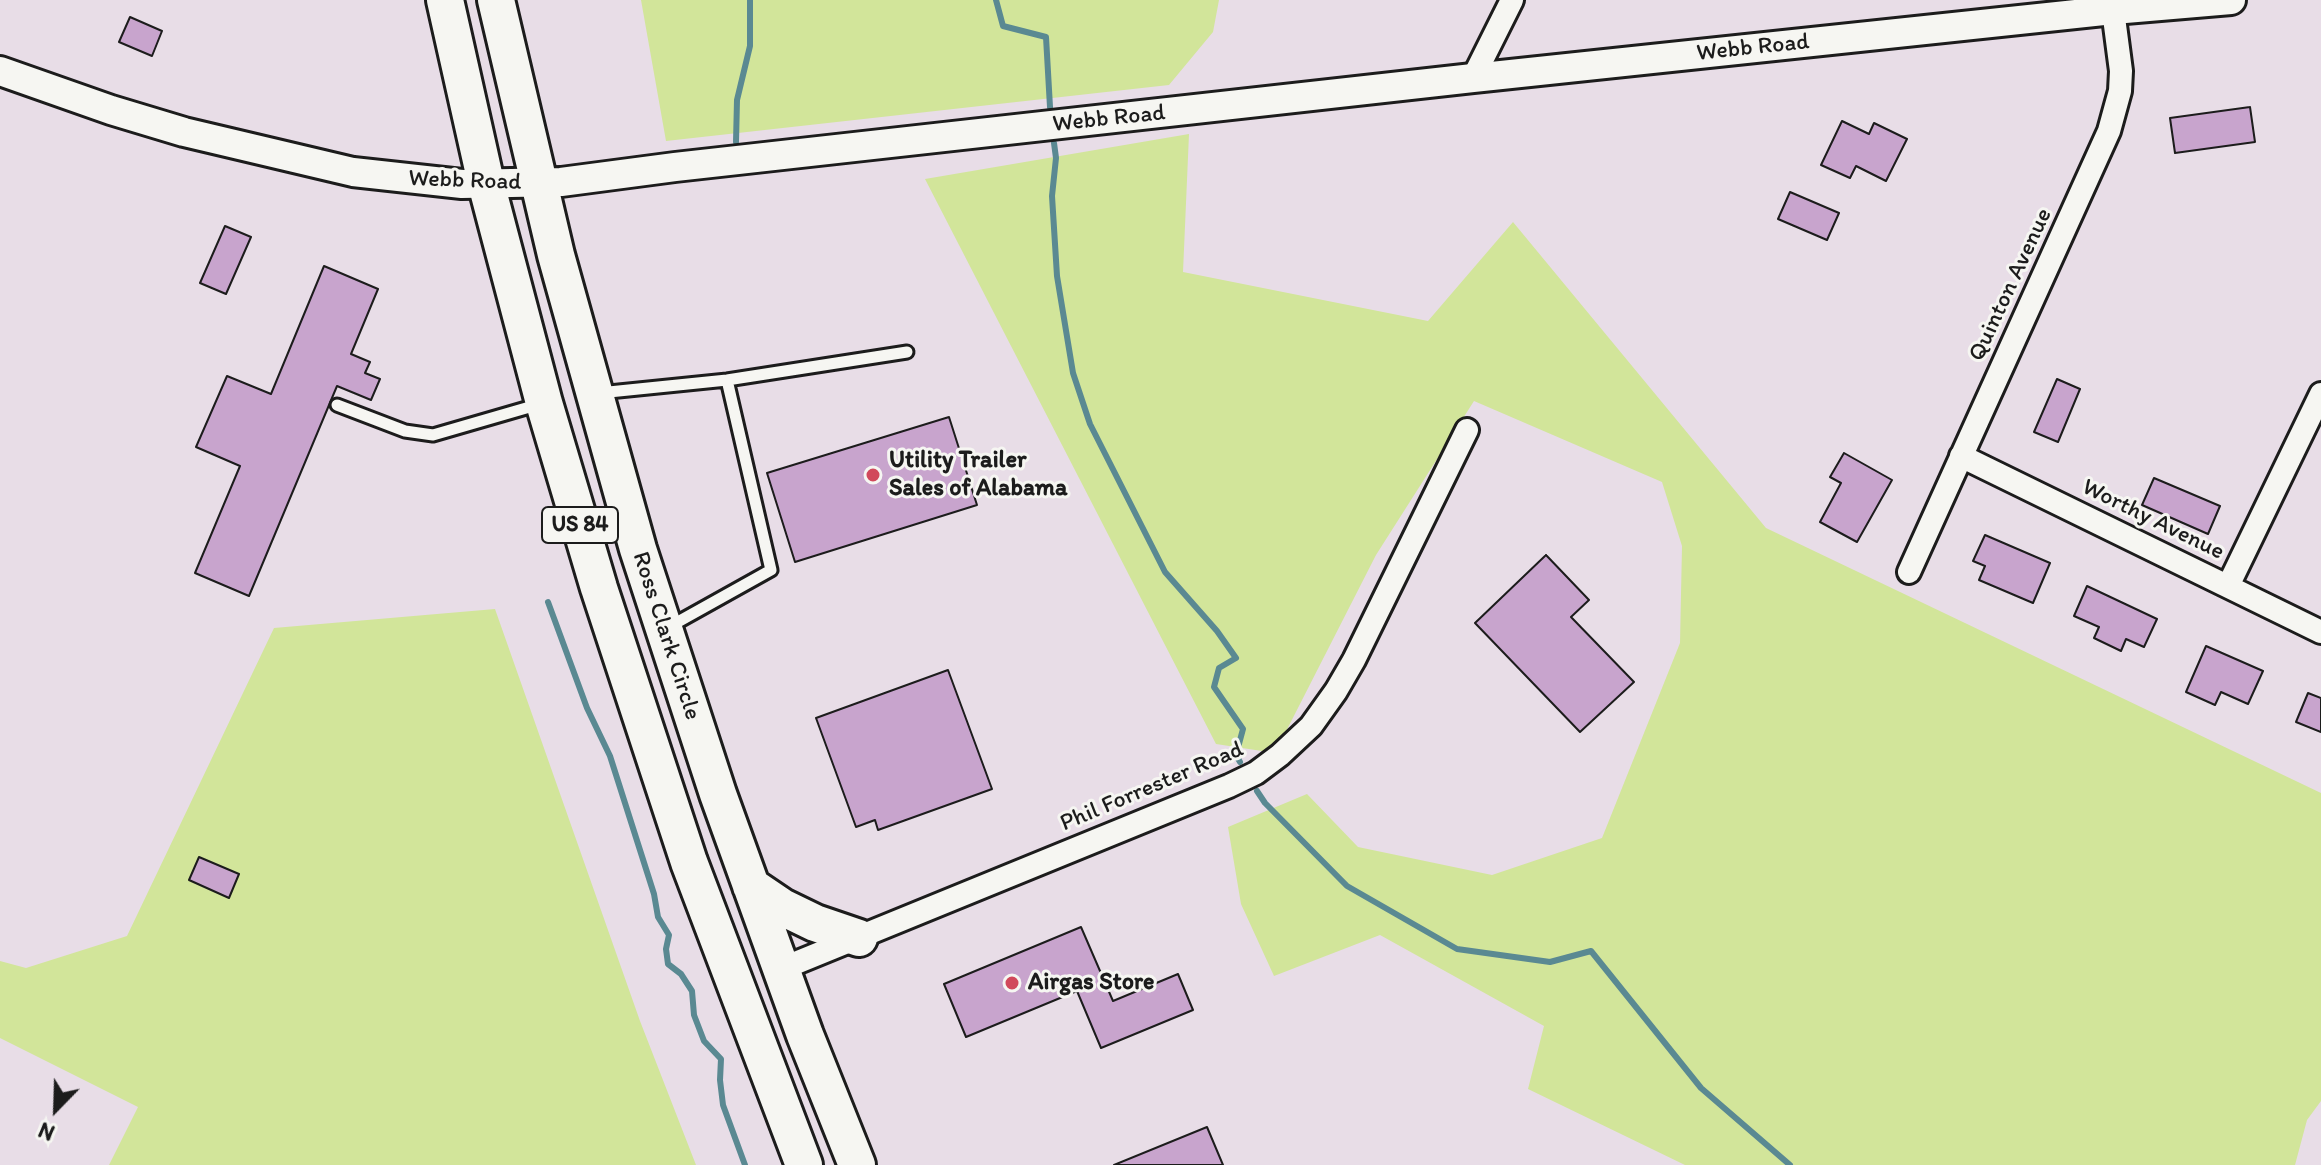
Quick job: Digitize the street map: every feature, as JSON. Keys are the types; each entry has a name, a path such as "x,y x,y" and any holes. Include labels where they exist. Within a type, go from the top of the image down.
{"highway":[{"name":"Ross Clark Circle","path":"445,0 486,183 544,403 644,729 735,988 804,1165"},
{"name":"Ross Clark Circle","path":"496,0 538,183 593,394 663,630 781,969 857,1165"},
{"path":"544,403 593,394"},
{"path":"751,886 782,907 815,923 859,938"},
{"path":"735,988 781,969"}],"street":[{"path":"1473,78 1512,0"},
{"name":"Webb Road","path":"0,71 111,110 243,147 398,179 538,183 1473,78 2231,0"},
{"name":"Quinton Avenue","path":"1909,572 2109,131 2120,91 2121,71 2113,10"},
{"path":"2228,586 2321,394"},
{"name":"Phil Forrester Road","path":"781,969 1229,786 1256,773 1280,755 1311,726 1354,660 1467,430"},
{"name":"Worthy Avenue","path":"1961,456 2321,632"}],"lane":[{"path":"593,394 727,380 907,352"},
{"path":"663,630 771,570 727,380"},
{"path":"337,405 391,427 420,435 433,435 544,403"}],"green space":[{"path":"641,0 1219,0 1213,32 1169,85 666,141"},
{"path":"1189,134 1183,272 1428,321 1513,222 1766,528 2321,793 2321,1101 2307,1120 2295,1165 1685,1165 1528,1089 1544,1026 1380,935 1274,976 1241,904 1228,827 1307,794 1358,847 1492,875 1602,838 1680,643 1682,546 1662,482 1474,401 1376,555 1275,753 1216,744 925,179"},
{"path":"495,609 640,1021 696,1165 109,1165 138,1107 0,1038 0,961 26,968 127,936 274,628"}],"building":[{"path":"130,17 162,31 152,56 119,42"},
{"path":"2250,107 2255,142 2175,153 2170,118"},
{"path":"1842,121 1869,134 1874,123 1907,139 1886,181 1856,166 1850,178 1821,165"},
{"path":"1790,192 1839,213 1827,240 1778,219"},
{"path":"225,226 251,237 226,294 200,283"},
{"path":"324,266 378,289 351,354 370,362 365,373 380,379 371,400 337,386 249,596 195,573 240,466 196,447 227,376 271,394"},
{"path":"2057,379 2080,389 2058,442 2034,432"},
{"path":"949,417 977,505 795,562 767,473"},
{"path":"1844,453 1892,480 1857,542 1820,522 1841,483 1830,477"},
{"path":"2154,478 2220,506 2208,534 2142,505"},
{"path":"1985,535 2050,563 2033,603 1979,580 1985,566 1973,561"},
{"path":"1546,555 1589,600 1571,617 1634,682 1580,732 1475,623"},
{"path":"2087,586 2157,619 2144,647 2126,639 2121,651 2094,638 2099,627 2074,616"},
{"path":"2206,646 2263,671 2248,704 2221,692 2215,705 2186,692"},
{"path":"948,670 992,789 878,830 875,820 856,827 816,718"},
{"path":"2308,693 2321,698 2321,732 2296,722"},
{"path":"199,857 239,874 229,898 189,880"},
{"path":"1081,927 1113,1001 1178,974 1193,1010 1101,1048 1077,991 966,1037 944,984"},
{"path":"1207,1127 1223,1165 1114,1165"}],"waterway":[{"path":"736,142 737,100 750,46 750,0"},
{"path":"996,0 1003,26 1046,37 1050,107"},
{"path":"1054,143 1056,158 1052,196 1057,276 1073,373 1090,424 1165,572 1217,631 1236,658 1219,668 1214,687 1243,729 1236,755 1240,762"},
{"path":"548,602 587,708 610,756 654,894 658,917 669,935 666,949 668,964 681,974 692,991 694,1015 704,1041 721,1059 723,1105 745,1165"},
{"path":"1257,791 1265,803 1347,886 1457,949 1550,962 1591,951 1701,1088 1790,1165"}],"place":[{"name":"Utility Trailer Sales of Alabama","path":"873,475"},
{"name":"Airgas Store","path":"1012,983"}]}
